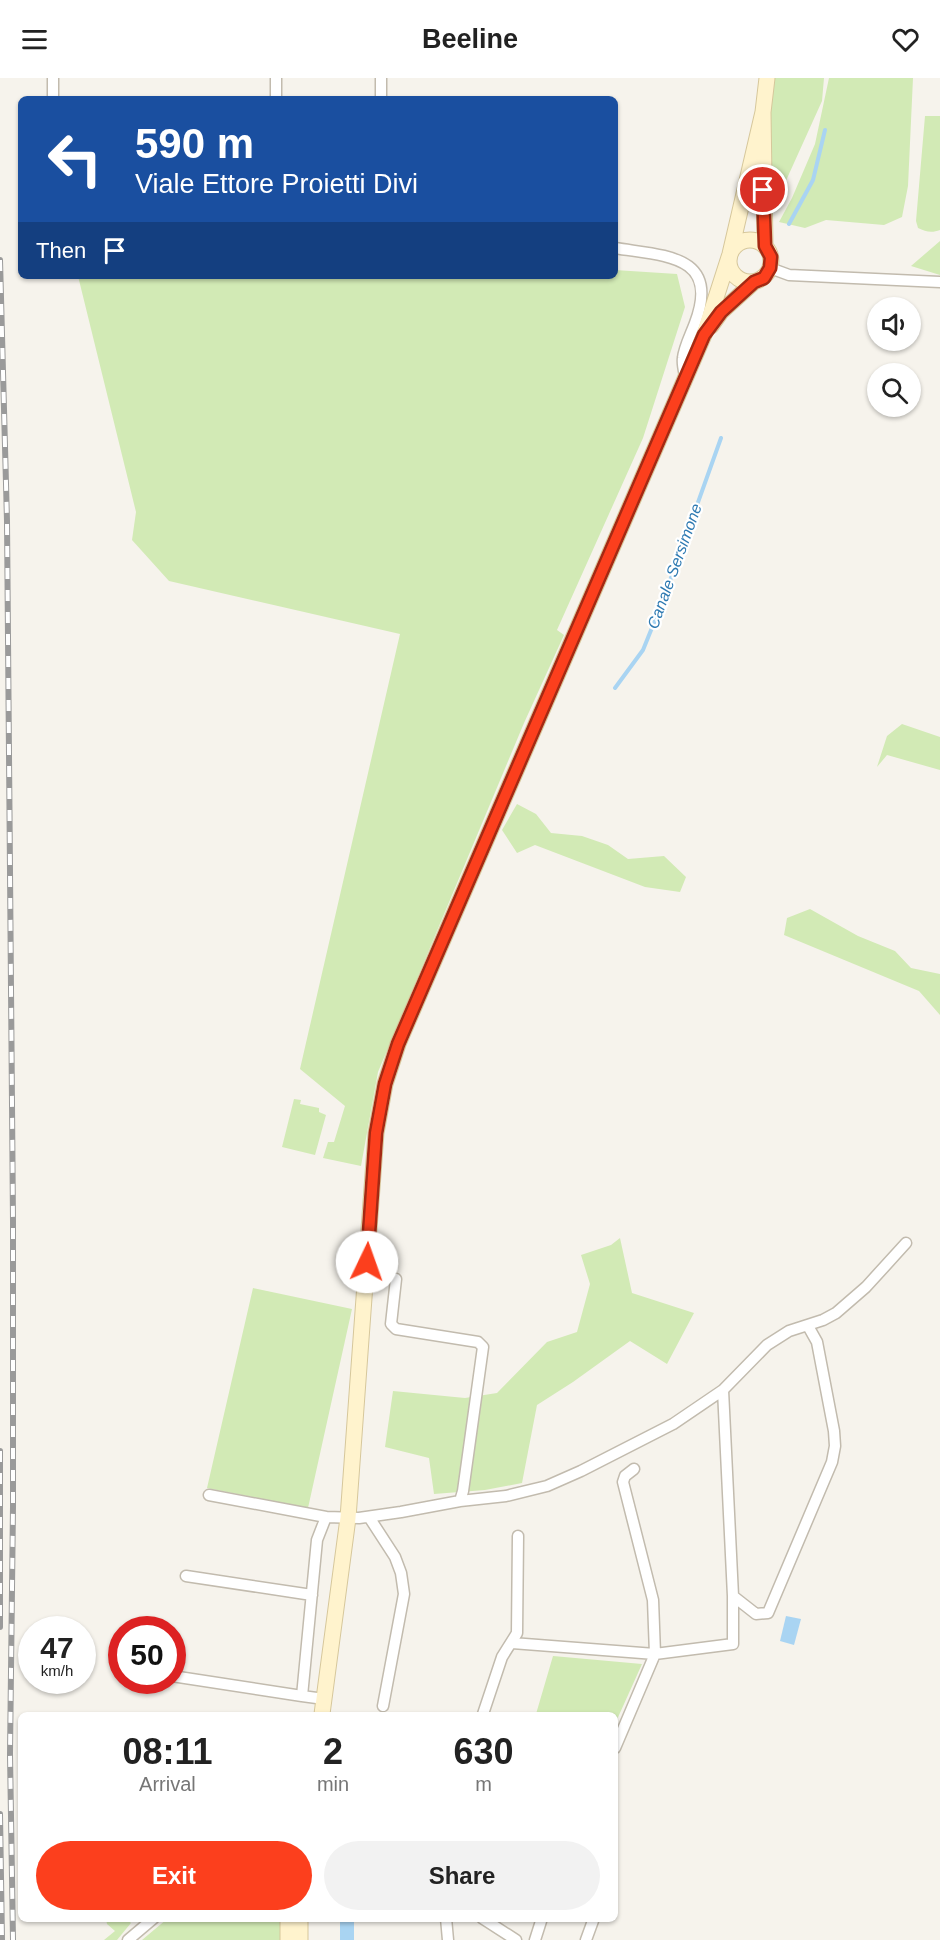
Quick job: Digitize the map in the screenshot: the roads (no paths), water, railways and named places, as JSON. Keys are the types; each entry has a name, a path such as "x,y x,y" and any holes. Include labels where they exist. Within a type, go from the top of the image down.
{"main road":[{"path":"704,335 721,312 754,282 764,278 770,268 771,257 765,246 763,112 766,78"},
{"path":"323,1707 348,1518 373,1165 385,1084 398,1044 704,335 730,254 763,112"},
{"path":"754,282 741,281 732,272 729,266 730,254 739,243 746,240 753,240 765,246"},
{"path":"288,1922 288,1940"},
{"path":"300,1922 300,1940"}],"street":[{"path":"52,78 53,96"},
{"path":"276,78 276,96"},
{"path":"381,78 381,96"},
{"path":"618,249 678,259 693,268 701,286 700,311 682,359 686,377"},
{"path":"770,268 789,275 940,282"},
{"path":"209,1495 326,1517 348,1518 369,1517 460,1501 506,1496 556,1482 673,1424 723,1390 767,1345 789,1331 830,1317 866,1287 906,1243"},
{"path":"396,1279 391,1315 391,1324 396,1329 478,1342 483,1347 460,1501"},
{"path":"733,1596 756,1614 768,1613 832,1462 835,1446 834,1431 818,1342 808,1326"},
{"path":"512,1643 655,1654 733,1644 733,1596 723,1390"},
{"path":"618,1741 655,1654 653,1600 623,1482 625,1476 634,1469"},
{"path":"302,1696 317,1540 326,1517"},
{"path":"369,1517 395,1557 401,1574 404,1594 383,1706"},
{"path":"484,1712 502,1657 517,1633 518,1536"},
{"path":"186,1576 312,1595"},
{"path":"186,1678 302,1696 323,1707"},
{"path":"128,1940 149,1922"},
{"path":"446,1922 448,1940"},
{"path":"488,1922 516,1940"},
{"path":"536,1940 541,1922"},
{"path":"586,1940 593,1922"}],"water":[{"path":"786,1616 801,1619 794,1645 780,1641"}],"waterway":[{"name":"Canale Sersimone","path":"789,224 813,180 825,130"},
{"name":"Canale Sersimone","path":"615,688 643,650 721,438"},
{"name":"Canale Sersimone","path":"347,1922 347,1940"}],"railway":[{"path":"0,260 7,521 13,1221 10,1754 13,1940"},
{"path":"0,1451 0,1627"},
{"path":"0,1814 2,1940"}]}
